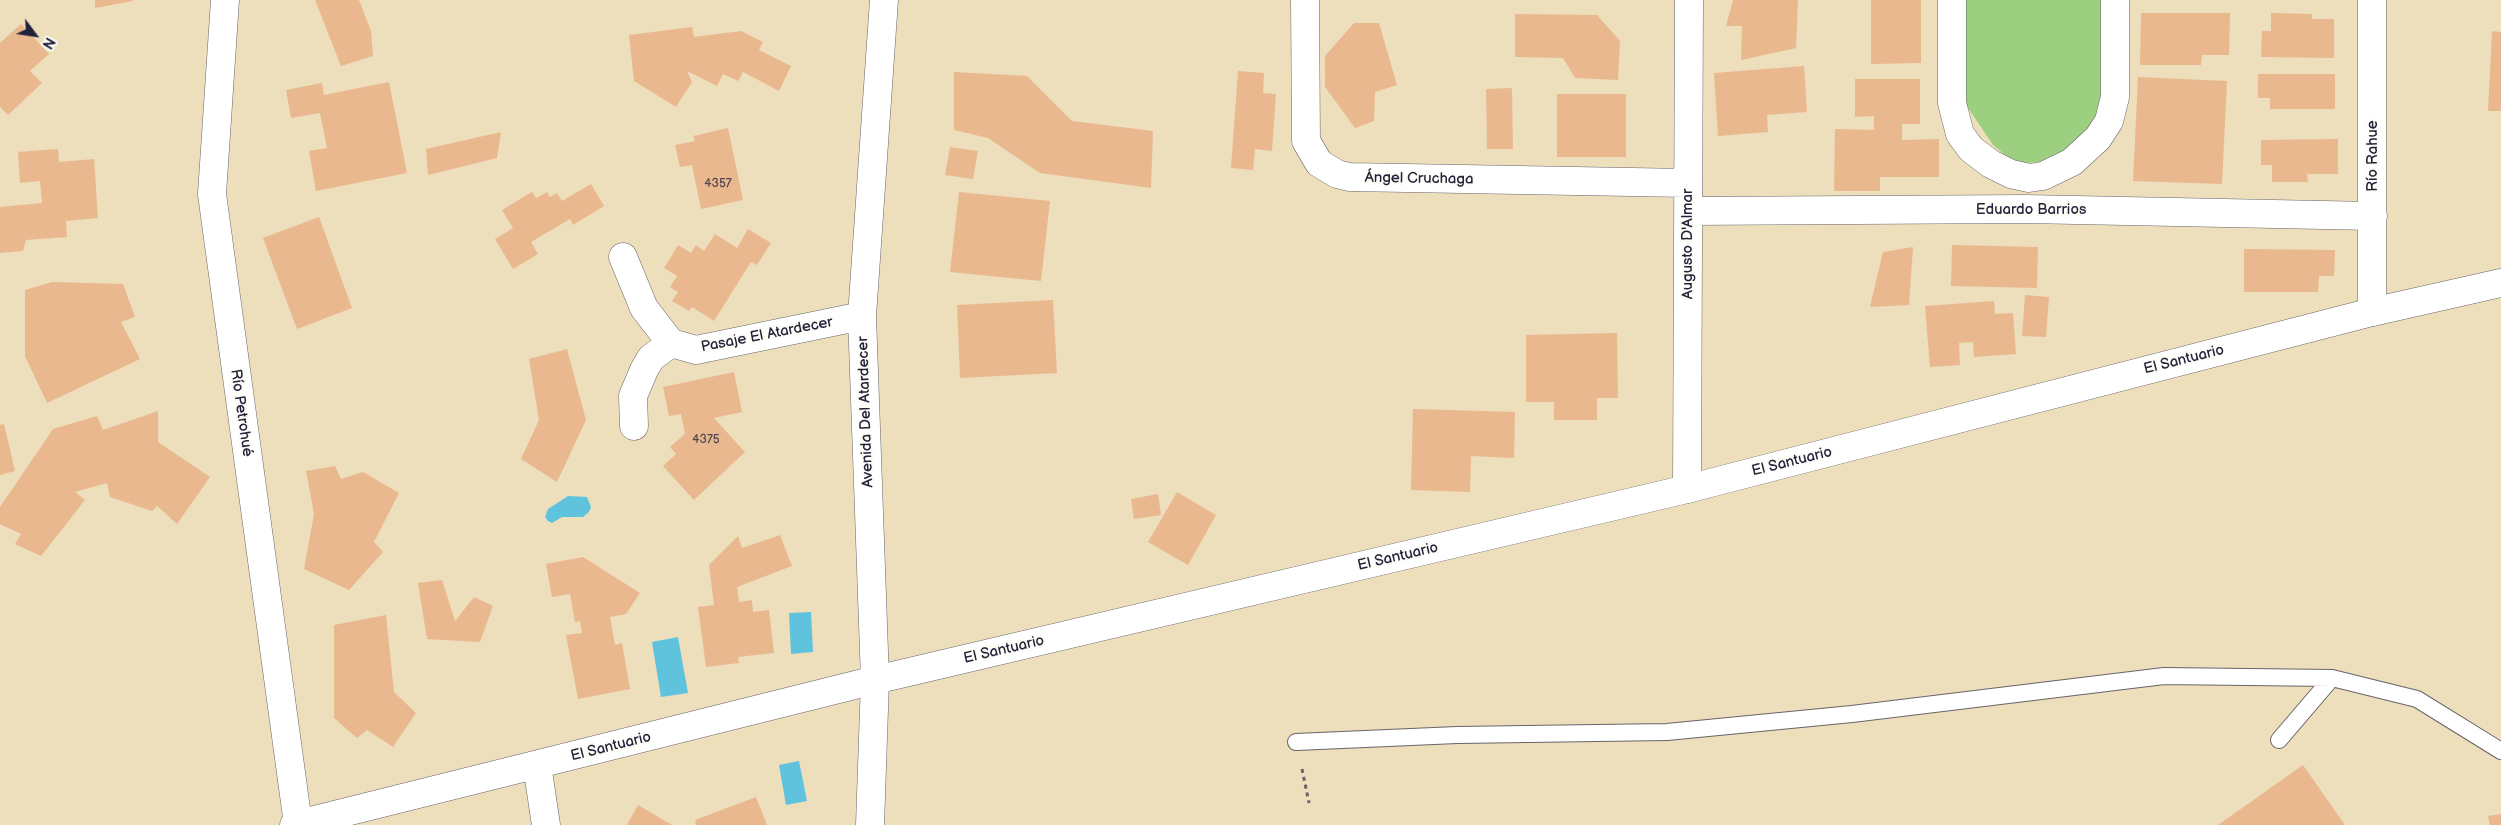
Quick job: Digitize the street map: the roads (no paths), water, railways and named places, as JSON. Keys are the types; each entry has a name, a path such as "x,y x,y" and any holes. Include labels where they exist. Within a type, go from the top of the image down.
{"street":[{"name":"Río Petrohué","path":"224,0 212,194 296,824"},
{"name":"Avenida Del Atardecer","path":"870,825 875,680 862,316 884,0"},
{"name":"Ángel Cruchaga","path":"1305,0 1306,141 1319,164 1337,174 1349,177 1688,183"},
{"name":"Augusto D'Almar","path":"1686,489 1689,0"},
{"path":"1952,0 1952,103 1960,134 1971,149 1991,164 2011,174 2029,178 2043,176 2072,162 2092,145 2109,121 2116,97 2115,0"},
{"name":"Río Rahue","path":"2372,0 2372,312"},
{"path":"2026,209 2029,178"},
{"name":"Eduardo Barrios","path":"1689,211 2026,209 2373,216"},
{"path":"623,257 644,308 671,343 651,358 644,370 633,396 634,426"},
{"name":"El Santuario","path":"296,824 875,680 1686,489 2372,312 2501,283"},
{"name":"Pasaje El Atardecer","path":"671,343 696,350 862,316"},
{"path":"537,765 546,825"}],"lane":[{"path":"1296,742 1457,735 1667,732 1852,714 2164,676 2332,678 2417,699 2501,751"},
{"path":"2280,740 2332,678"}],"water":[{"path":"568,496 587,497 591,507 589,512 583,517 562,517 552,523 548,521 545,517 548,509"},
{"path":"811,612 813,652 791,654 789,613"},
{"path":"678,637 688,693 661,697 652,642"},
{"path":"799,761 807,801 786,805 779,765"}]}
